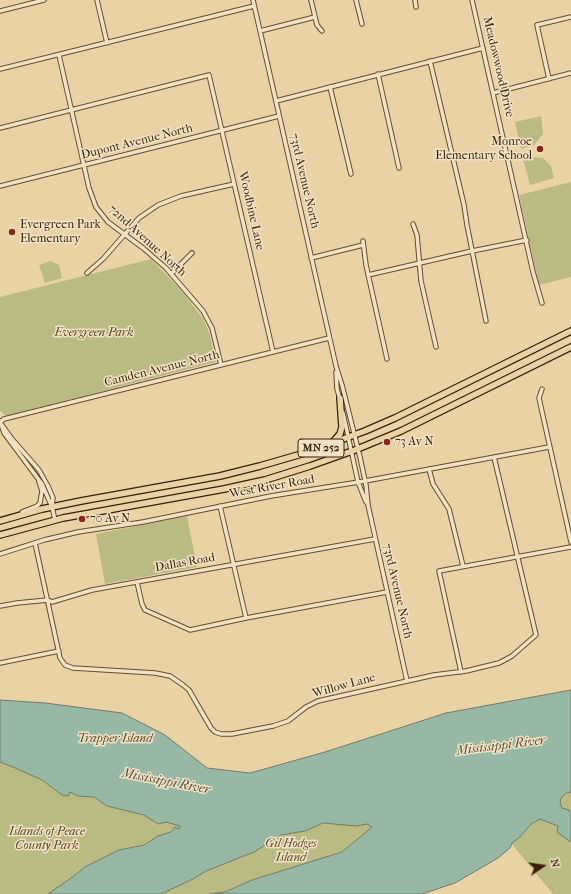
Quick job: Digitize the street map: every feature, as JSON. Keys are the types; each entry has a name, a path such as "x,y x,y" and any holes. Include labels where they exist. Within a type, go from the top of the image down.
{"highway":[{"name":"MN 252","path":"0,521 52,507 220,476 278,461 349,438 395,418 571,331"},
{"name":"MN 252","path":"0,535 55,520 204,493 265,480 310,466 352,452 402,431 571,347"},
{"path":"330,444 339,437 342,430 340,398"}],"street":[{"path":"0,11 44,0"},
{"path":"97,0 107,43"},
{"name":"73rd Avenue North","path":"252,0 336,366 355,435 375,539 407,681"},
{"path":"311,0 317,25 322,31"},
{"path":"356,0 362,24"},
{"path":"415,0 416,7"},
{"name":"Meadowwood Drive","path":"472,0 542,303"},
{"path":"0,69 254,6"},
{"path":"260,31 315,17"},
{"path":"549,79 537,25 571,17"},
{"path":"276,101 483,48"},
{"name":"72nd Avenue North","path":"59,55 89,188 96,207 108,222 154,258 171,274 203,311 214,333 221,365"},
{"path":"430,61 464,205 486,321"},
{"path":"493,93 571,73"},
{"path":"378,74 400,168"},
{"name":"Woodbine Lane","path":"71,110 209,75 273,352"},
{"path":"330,86 351,174"},
{"path":"0,128 71,110"},
{"name":"Dupont Avenue North","path":"0,186 279,116"},
{"path":"87,273 103,259 139,218 158,205 181,196 234,184"},
{"path":"413,224 417,235 421,281 436,347"},
{"path":"368,275 527,240"},
{"path":"311,258 364,243 368,275 387,359"},
{"path":"171,274 192,253"},
{"name":"Camden Avenue North","path":"0,422 6,419 330,338"},
{"name":"73rd Avenue North","path":"336,366 337,383 358,482 368,505"},
{"path":"542,389 539,398 571,542"},
{"path":"0,422 4,433 42,484 52,507 55,520"},
{"path":"0,422 12,439 39,470 53,498 52,507"},
{"name":"West River Road","path":"0,554 35,543 83,531 143,522 220,506 549,447"},
{"path":"494,457 518,557"},
{"path":"429,469 435,488 449,509 463,566"},
{"path":"11,517 37,506 40,503 42,491 33,471"},
{"path":"220,506 246,618"},
{"name":"Dallas Road","path":"0,606 48,600 52,602 92,590 375,539"},
{"path":"0,663 59,651 35,543"},
{"path":"461,672 439,571 571,547"},
{"name":"Willow Lane","path":"59,651 62,661 68,667 155,673 170,676 188,690 211,728 215,732 226,735 270,726 288,721 318,701 440,674 461,672 492,665 506,660 536,635 518,557"},
{"path":"137,582 142,604 145,610 185,628 195,629 387,592"}],"green space":[{"path":"541,116 543,134 534,145 521,149 515,122"},
{"path":"532,157 543,158 551,166 554,178 530,185 523,159"},
{"path":"571,182 571,277 539,285 519,195"},
{"name":"Evergreen Park","path":"151,259 183,292 203,319 209,332 216,362 6,416 0,411 0,297"},
{"path":"50,261 59,265 62,278 45,283 39,265"},
{"path":"187,516 197,567 105,584 96,534"},
{"name":"Islands of Peace County Park","path":"0,762 42,780 62,795 70,791 78,796 94,797 107,806 144,815 158,824 166,822 181,826 179,829 158,836 144,845 119,850 85,867 48,894 0,894"},
{"path":"571,792 571,894 553,894 511,843 520,837 531,824 540,819 549,822 560,803 561,798 566,793"},
{"name":"Gil Hodges Island","path":"323,823 356,826 368,824 373,827 342,852 252,880 225,892 210,894 161,894 193,879 206,871 254,852 281,835 305,831"}],"water":[{"name":"Mississippi River","path":"571,690 571,792 566,793 561,798 560,803 562,808 569,810 571,813 571,842 557,832 558,826 540,819 531,824 520,837 512,843 510,848 498,858 455,883 422,894 210,894 225,892 252,880 342,852 372,827 367,824 356,826 323,823 305,831 281,835 254,852 206,871 193,879 161,894 48,894 85,867 119,850 144,845 158,836 171,832 175,827 179,829 180,826 166,822 158,824 144,815 107,806 94,797 78,796 70,792 68,796 62,795 42,780 0,762 0,700 45,703 122,713 165,735 207,768 250,773 325,752 446,713"}],"place":[{"name":"Monroe Elementary School","path":"540,149"},
{"name":"Evergreen Park Elementary","path":"12,232"},
{"name":"73 Av N","path":"387,442"},
{"name":"70 Av N","path":"82,519"}],"park label":[{"name":"Trapper Island","path":"115,739"}]}
